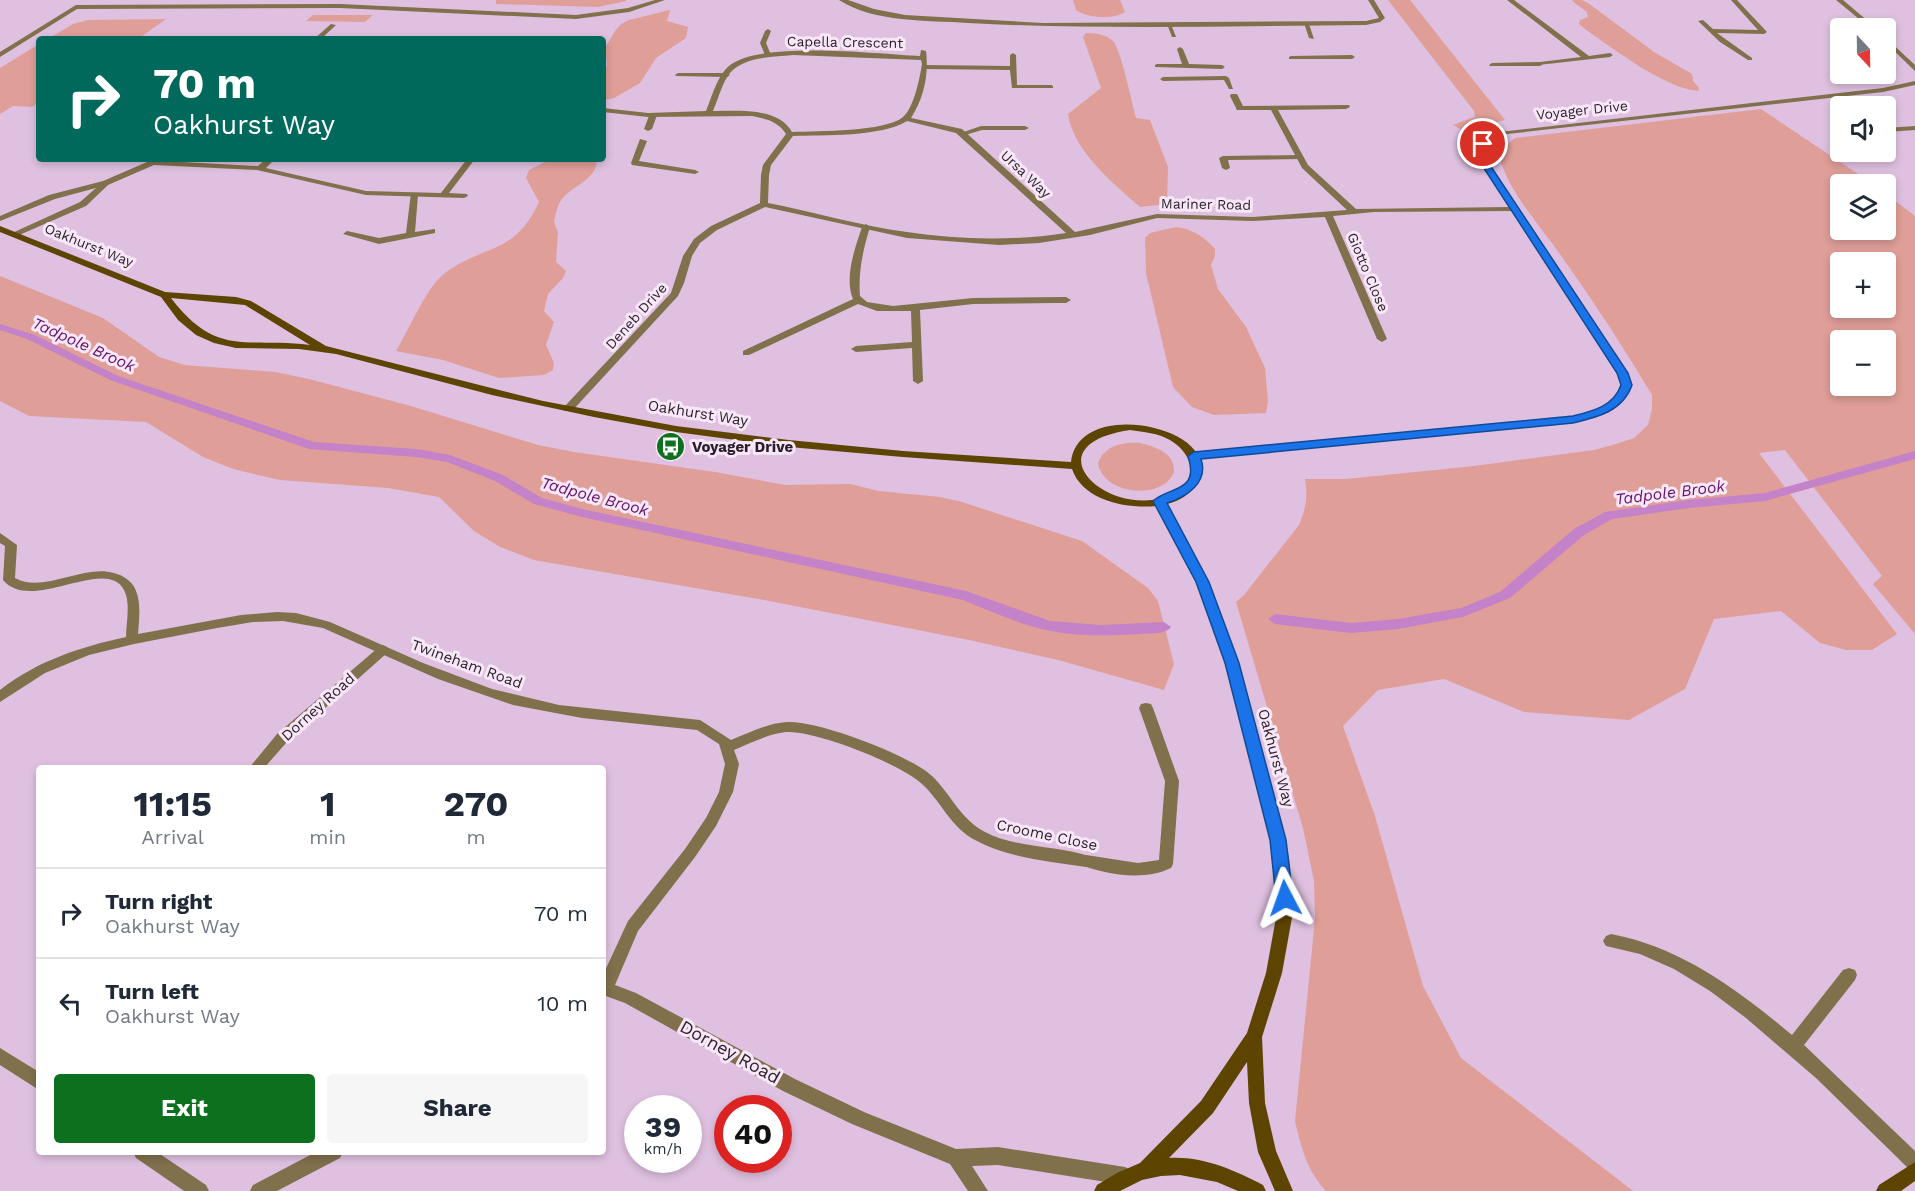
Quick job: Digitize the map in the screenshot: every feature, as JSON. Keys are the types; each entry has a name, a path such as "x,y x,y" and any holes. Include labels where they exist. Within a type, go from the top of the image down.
{"street":[{"path":"0,55 76,4 340,6 585,16 629,10 662,0"},
{"path":"842,0 905,17 1043,25 1360,24 1378,21 1383,16 1371,0"},
{"path":"1510,0 1586,57"},
{"path":"1712,31 1764,32 1734,0"},
{"path":"1839,0 1861,18"},
{"path":"465,12 474,4"},
{"path":"1701,21 1722,40 1750,59"},
{"path":"1306,24 1312,38"},
{"path":"320,36 333,25"},
{"path":"1169,25 1174,36"},
{"name":"Capella Crescent","path":"768,31 763,43 768,55"},
{"path":"1318,48 1324,58"},
{"path":"1180,50 1186,66"},
{"path":"1896,50 1915,69"},
{"name":"Capella Crescent","path":"727,75 738,63 768,55 923,54 924,67 913,109 906,119"},
{"path":"1013,55 1014,87 1051,87"},
{"path":"1492,65 1540,64 1610,55"},
{"path":"1291,58 1352,57"},
{"path":"1157,66 1222,67"},
{"path":"924,67 1013,68"},
{"path":"678,75 727,75 709,112"},
{"path":"1163,79 1226,78 1240,108 1347,107"},
{"name":"Voyager Drive","path":"1194,456 1554,422 1590,416 1611,407 1626,390 1626,380 1480,156 1483,144 1497,135 1883,90 1915,82"},
{"path":"1273,107 1299,157 1310,171 1354,212"},
{"path":"606,110 653,115 709,112 777,120 786,125 790,134"},
{"path":"648,129 653,115"},
{"path":"790,134 882,128 898,124 906,119"},
{"name":"Ursa Way","path":"906,119 952,128 962,134 1072,234"},
{"name":"Ursa Way","path":"962,134 987,127 1025,128"},
{"path":"1896,129 1915,128"},
{"path":"764,204 766,167 790,134"},
{"path":"643,141 635,163 694,172"},
{"path":"1226,168 1223,158 1299,157"},
{"path":"0,219 62,194 106,183 156,162"},
{"path":"173,162 261,168 366,194 464,196"},
{"path":"261,168 268,162"},
{"path":"442,196 469,162"},
{"path":"14,234 83,204 106,183"},
{"path":"410,236 414,195"},
{"name":"Mariner Road","path":"764,204 914,236 999,242 1039,240 1157,216 1253,219 1401,209 1513,209"},
{"name":"Deneb Drive","path":"568,409 675,294 683,276 686,258 697,240 714,228 764,204"},
{"name":"Giotto Close","path":"1328,215 1382,339"},
{"path":"857,301 854,286 857,261 866,227"},
{"name":"Oakhurst Way","path":"0,229 164,295 236,300 248,303 323,349"},
{"path":"347,234 380,241 432,231"},
{"name":"Oakhurst Way","path":"164,295 174,310 194,330 215,341 323,349 466,386 568,409 777,444 1075,466"},
{"path":"746,353 857,301 871,306 915,308 971,301 1066,300"},
{"path":"915,308 919,333 915,354 918,381"},
{"path":"856,349 917,345"},
{"path":"1130,428 1167,435 1182,444 1194,456 1197,466 1196,477 1188,488 1176,496 1141,503 1122,501 1090,488 1080,477 1075,466 1076,454 1083,443 1111,429 1130,428"},
{"name":"Oakhurst Way","path":"1147,1168 1207,1107 1254,1037 1274,972 1285,912 1282,858 1232,663 1202,582 1160,501"},
{"path":"0,537 11,545 9,579 16,585 34,586 99,576 122,579 129,586 132,597 132,640"},
{"name":"Twineham Road","path":"0,697 21,681 51,665 132,640 229,621 278,616 301,618 326,625 483,691 513,700 540,706 700,725 710,728 721,737 727,747"},
{"name":"Dorney Road","path":"259,765 282,738 383,650"},
{"name":"Croome Close","path":"727,747 792,726 828,733 922,776 934,785 969,829 977,834 1023,849 1144,870 1161,868 1166,864 1172,781 1146,708"},
{"path":"606,984 633,926 703,835 716,814 733,772 733,762 727,747"},
{"path":"1611,941 1642,948 1705,980 1738,1003 1792,1047 1915,1163"},
{"path":"1792,1047 1849,975"},
{"name":"Dorney Road","path":"606,989 630,998 828,1104 956,1158 998,1156 1125,1176"},
{"name":"Oakhurst Way","path":"1254,1037 1257,1103 1267,1152 1284,1191"},
{"path":"0,1056 36,1080"},
{"path":"146,1155 200,1191"},
{"path":"259,1191 328,1155"},
{"path":"956,1158 979,1191"},
{"path":"1103,1191 1125,1176 1147,1168 1186,1166 1226,1174 1257,1191"},
{"path":"1885,1191 1915,1171"}],"shaded area":[{"path":"496,0 626,1 598,7 496,4"},
{"path":"1073,0 1120,0 1125,12 1107,17 1087,15 1076,10"},
{"path":"1388,0 1410,0 1505,120 1464,131 1453,125 1475,117 1474,111"},
{"path":"1573,0 1588,3 1654,52 1692,74 1693,81 1699,88 1698,91 1670,83 1655,75 1585,29 1579,24 1580,20 1588,17 1587,12"},
{"path":"670,10 667,21 688,27 686,38 656,58 640,83 614,98 606,99 606,46 621,24"},
{"path":"313,15 373,15 365,22 306,21"},
{"path":"166,19 142,36 53,36 73,24 88,20"},
{"path":"1086,33 1107,37 1116,46 1136,118 1150,120 1168,167 1167,204 1140,207 1096,166 1071,128 1068,114 1101,88 1083,37"},
{"path":"36,46 36,104 32,107 13,106 0,114 0,68"},
{"path":"1761,109 1830,155 1830,162 1840,162 1858,174 1830,174 1830,240 1896,240 1896,202 1915,216 1915,634 1873,584 1882,576 1785,450 1759,453 1897,634 1872,650 1846,650 1820,643 1781,611 1714,619 1685,689 1629,720 1524,712 1444,679 1378,690 1343,726 1375,816 1423,986 1461,1058 1633,1191 1326,1191 1309,1167 1295,1121 1315,919 1314,881 1303,828 1236,602 1299,525 1306,502 1305,479 1346,479 1474,466 1594,450 1634,438 1648,425 1652,409 1652,395 1597,308 1516,194 1502,166 1498,152 1515,138"},
{"path":"545,162 597,162 589,177 560,201 554,222 558,232 556,262 566,271 563,278 548,294 544,311 554,322 546,345 554,363 553,370 544,375 499,378 443,360 396,351 438,279 459,264 509,241 529,219 539,202 526,178 529,170"},
{"path":"1176,227 1198,234 1215,249 1211,265 1218,289 1246,327 1265,368 1268,401 1266,413 1214,415 1192,407 1173,387 1146,273 1145,238 1150,233"},
{"path":"0,276 103,318 159,357 185,365 275,372 309,379 411,406 538,445 574,452 715,472 785,485 850,484 879,491 940,497 1082,541 1148,588 1158,601 1174,664 1164,690 1058,660 969,640 764,600 534,560 500,547 474,531 439,497 388,488 280,480 233,469 203,457 146,422 29,416 0,401"},
{"path":"1140,443 1158,449 1168,456 1174,472 1158,488 1146,491 1121,487 1110,482 1102,474 1098,463 1101,457 1115,446"}],"waterway":[{"name":"Tadpole Brook","path":"0,327 31,337 114,378 313,446 416,453 450,459 499,478 538,501 582,513 966,596 1013,615 1050,626 1101,630 1164,627"},
{"name":"Tadpole Brook","path":"1275,619 1351,628 1398,624 1463,612 1505,595 1579,532 1609,515 1765,497 1915,455"}],"place":[{"name":"Voyager Drive","path":"671,447"}],"route":[{"path":"1285,898 1282,858 1274,822 1232,663 1202,582 1160,501 1176,496 1188,488 1196,477 1197,466 1194,456 1573,420 1602,412 1618,402 1626,390 1626,380 1480,156 1483,144"}]}
